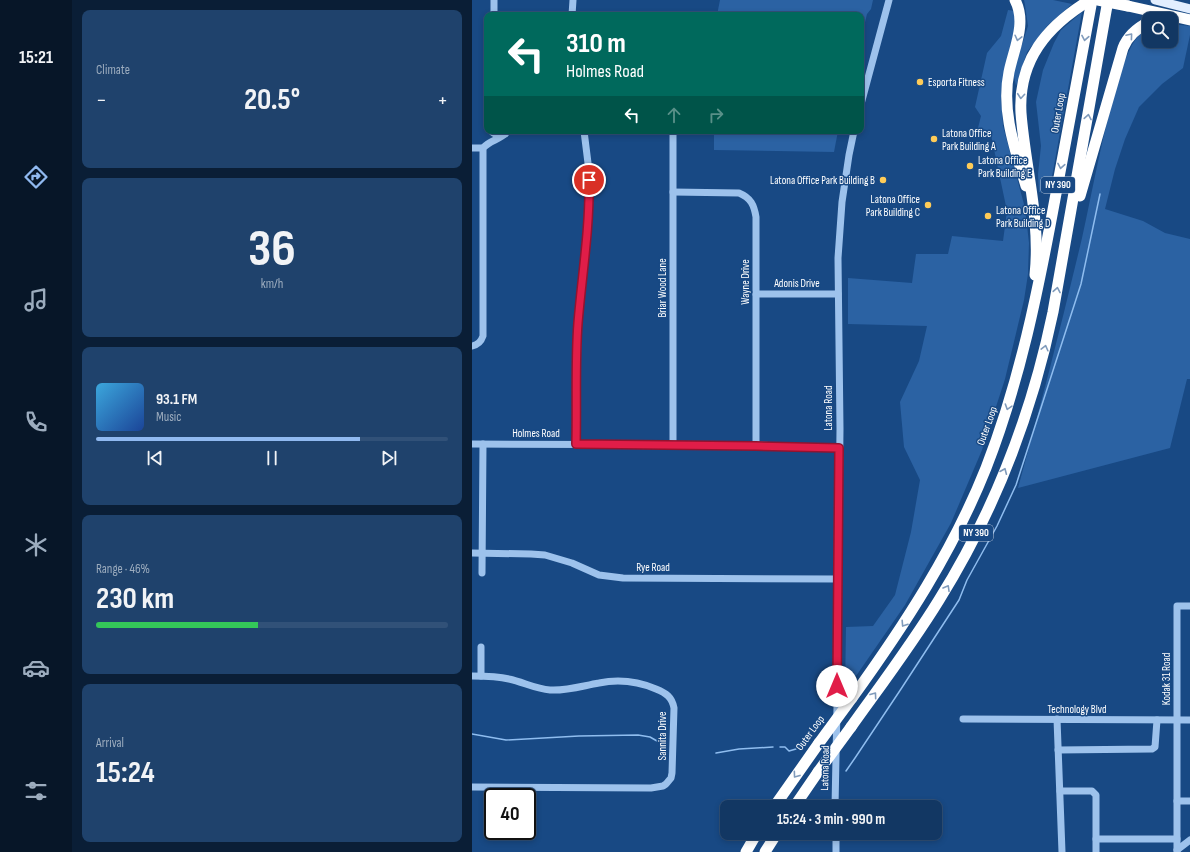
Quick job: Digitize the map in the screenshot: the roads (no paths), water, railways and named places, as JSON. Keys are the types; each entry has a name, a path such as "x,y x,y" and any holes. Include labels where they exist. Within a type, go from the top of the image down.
{"highway":[{"path":"1015,0 1020,12 1021,22 1008,78 1006,92 1007,109 1011,135 1028,195 1036,236"},
{"path":"1019,369 1035,273 1036,236 1034,202 1021,116 1022,90 1027,69 1037,48 1049,32 1063,19 1091,0"},
{"name":"Outer Loop","path":"779,800 912,612 954,537 987,464 1007,411 1019,369 1039,286 1091,0"},
{"path":"1098,0 1128,6 1148,12"},
{"name":"NY 390","path":"799,800 918,633 939,601 965,556 994,496 1018,435 1037,376 1051,321 1109,0"},
{"path":"1178,15 1190,14"},
{"path":"1062,266 1088,166 1123,48 1132,34 1142,26"},
{"path":"746,852 753,840"},
{"path":"765,852 773,840"}],"main road":[{"path":"1155,0 1190,14"}],"street":[{"path":"494,0 494,12"},
{"path":"572,12 573,0"},
{"path":"864,93 889,0"},
{"path":"472,148 483,148 491,141 500,138 505,134"},
{"path":"576,444 578,323 589,208 589,171 584,134"},
{"name":"Briar Wood Lane","path":"673,134 673,445"},
{"name":"Latona Road","path":"835,800 839,448 839,248 841,211 853,134"},
{"path":"472,346 479,344 483,336 483,148"},
{"name":"Wayne Drive","path":"673,192 739,193 745,195 754,204 756,217 756,446"},
{"name":"Adonis Drive","path":"756,294 838,294"},
{"name":"Holmes Road","path":"472,444 839,448"},
{"path":"482,573 483,444"},
{"name":"Rye Road","path":"472,553 531,554 545,556 572,563 598,575 623,578 838,579"},
{"name":"Kodak 31 Road","path":"1177,851 1177,606 1190,606"},
{"path":"481,647 481,676"},
{"name":"Sannita Drive","path":"472,676 502,678 517,681 535,688 551,690 567,690 618,681 637,682 668,695 674,708 673,769 671,778 666,784 657,788 472,787"},
{"name":"Technology Blvd","path":"963,719 1190,720"},
{"path":"1057,720 1062,852"},
{"path":"1058,750 1152,749 1155,747 1157,720"},
{"path":"1060,791 1092,791 1095,793 1096,852"},
{"path":"1177,801 1190,801"},
{"path":"1096,839 1177,839"},
{"path":"836,840 836,852"},
{"path":"1177,851 1190,840"}],"waterway":[{"path":"846,771 959,600 967,580 997,526 1016,485 1081,284 1100,194"},
{"path":"472,734 506,740 579,736 638,735 650,737 657,741"},
{"path":"716,753 739,749 773,747"},
{"path":"780,747 785,747 789,751 796,749"}],"place":[{"name":"Esporta Fitness","path":"920,82"},
{"name":"Latona Office Park Building A","path":"934,139"},
{"name":"Latona Office Park Building E","path":"970,166"},
{"name":"Latona Office Park Building B","path":"883,180"},
{"name":"Latona Office Park Building C","path":"928,205"},
{"name":"Latona Office Park Building D","path":"988,216"}]}
